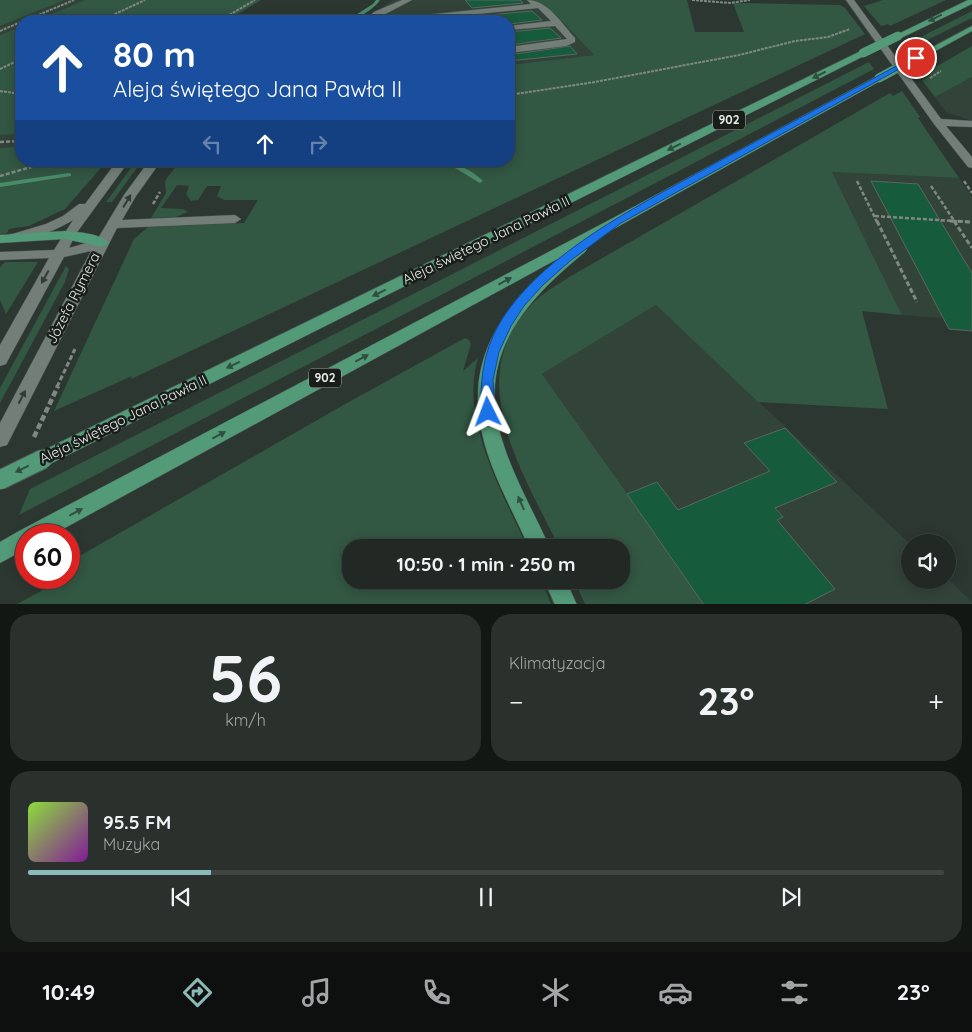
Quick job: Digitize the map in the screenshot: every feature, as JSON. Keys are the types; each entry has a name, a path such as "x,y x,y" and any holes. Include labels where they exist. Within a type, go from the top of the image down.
{"main road":[{"name":"Aleja świętego Jana Pawła II","path":"0,480 863,53 972,1"},
{"name":"902","path":"53,524 618,221 972,28"},
{"path":"536,539 502,462 489,423 486,402 487,380 492,352 505,326 520,303 539,282 618,221"},
{"path":"7,239 69,235 88,237 102,243"},
{"path":"2,552 15,544"},
{"path":"559,589 566,604"}],"street":[{"path":"376,15 408,0"},
{"path":"515,49 566,43 572,40 544,8 528,0"},
{"path":"850,0 938,122 972,165"},
{"path":"447,15 538,6"},
{"path":"515,27 557,23"},
{"path":"938,122 972,124"},
{"path":"0,360 69,235 118,167"},
{"name":"Józefa Rymera","path":"0,440 102,243 130,195 151,167"},
{"path":"7,239 49,228 73,216 96,196"},
{"path":"113,224 235,219"},
{"path":"0,256 58,254 79,251 102,243"}],"path":[{"path":"39,15 74,0"},
{"path":"113,15 145,0"},
{"path":"229,15 255,0"},
{"path":"692,0 730,3 750,0"},
{"path":"0,31 15,25"},
{"path":"515,94 596,82 738,55 796,41 828,37 848,31 853,27"},
{"path":"0,69 15,62"},
{"path":"930,78 940,72"},
{"path":"0,91 15,93"},
{"path":"0,142 15,141"},
{"path":"0,176 31,167"},
{"path":"857,181 917,302"},
{"path":"144,223 160,192 160,186"},
{"path":"931,186 972,248"},
{"path":"875,216 972,222"},
{"path":"33,438 79,340"}],"shaded area":[{"path":"65,0 85,0 49,15 28,15"},
{"path":"393,0 532,0 556,15 594,55 515,64 515,15 372,15"},
{"path":"15,20 15,29 0,35 0,26"},
{"path":"972,77 972,121 946,112 935,97"},
{"path":"15,134 15,147 0,148 0,135"},
{"path":"832,172 959,178 972,197 972,320 902,315"},
{"path":"656,305 901,536 901,589 956,589 956,587 972,604 706,604 542,374"}],"green space":[{"path":"0,0 65,0 28,15 15,15 15,20 0,26"},
{"path":"85,0 261,0 236,15 49,15"},
{"path":"532,0 687,0 695,32 744,32 733,3 840,5 845,8 865,34 131,379 132,376 54,411 134,239 148,227 244,223 258,200 224,200 217,196 221,186 207,186 198,200 191,201 186,194 189,186 177,185 161,208 183,209 188,212 176,217 151,218 166,193 165,182 175,167 515,167 515,64 594,55 556,15"},
{"path":"883,0 946,0 890,26 888,24 881,26 864,6"},
{"path":"972,11 972,18 909,49 905,45"},
{"path":"15,29 15,134 0,135 0,35"},
{"path":"972,46 972,77 935,97 922,80 930,75 927,72"},
{"path":"869,62 874,69 19,515 30,489"},
{"path":"902,91 959,178 832,172 902,315 862,311 888,409 758,402 656,305 542,374 706,604 585,604 578,589 630,589 630,539 555,539 516,457 505,426 500,395 501,364 511,334 531,305 550,289 890,93 893,96"},
{"path":"15,147 15,167 102,167 65,209 29,226 9,229 7,233 0,234 0,148"},
{"path":"132,167 138,167 112,202 106,202"},
{"path":"5,262 38,262 6,314 0,300 0,267"},
{"path":"66,266 69,269 65,282 0,403 0,388"},
{"path":"465,338 469,340 471,344 463,371 478,358 474,381 474,406 479,430 496,480 523,539 342,539 342,589 545,589 551,604 17,604 45,589 80,589 80,556 347,403"}],"building":[{"path":"465,0 520,0 523,3 472,8"},
{"path":"532,11 542,20 515,23 515,15 490,15"},
{"path":"550,28 561,38 515,44 515,31"},
{"path":"570,46 577,54 515,60 515,54"},
{"path":"871,181 918,184 972,273 972,331 949,329"},
{"path":"785,428 837,482 775,508 783,517 777,520 835,589 806,604 703,604 627,494 657,482 678,510 770,471 744,443"}],"waterway":[{"path":"358,15 375,5 378,0"},
{"path":"456,167 480,181"},
{"path":"0,185 69,175"}],"route":[{"path":"488,412 486,402 487,380 492,352 505,326 520,303 539,282 618,221 916,58"}]}
